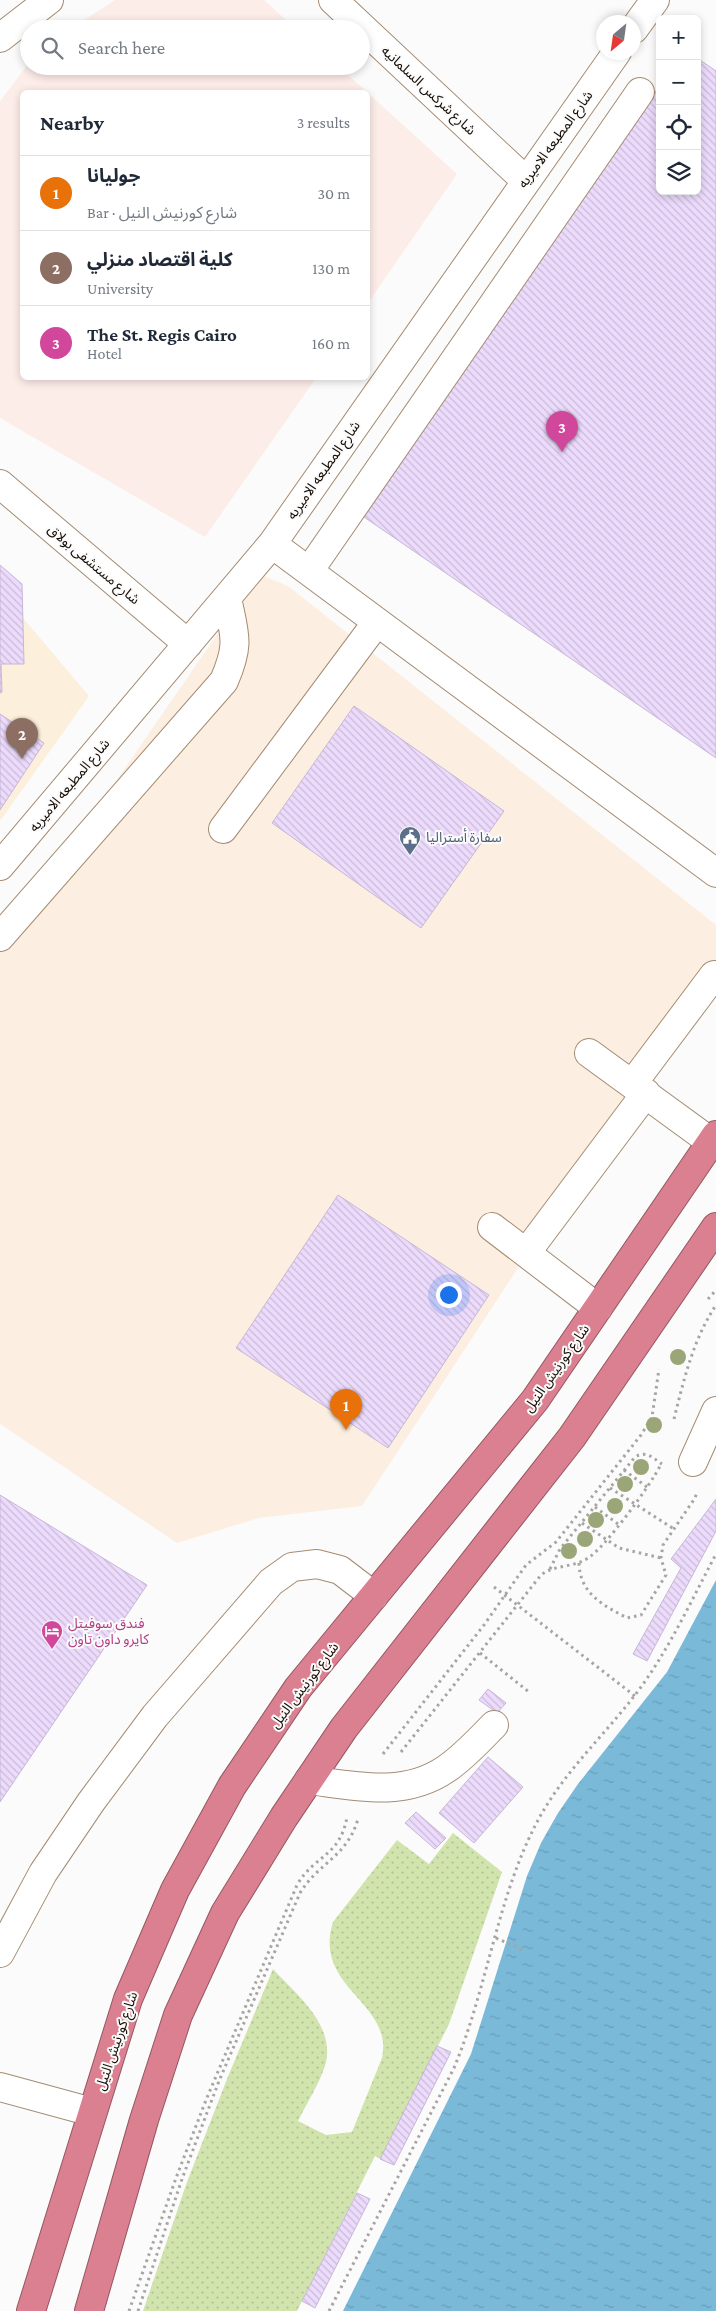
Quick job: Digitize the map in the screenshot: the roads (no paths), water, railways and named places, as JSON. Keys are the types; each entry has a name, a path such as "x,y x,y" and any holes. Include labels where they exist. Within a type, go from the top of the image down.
{"highway":[{"name":"شارع كورنيش النيل","path":"31,2311 128,1999 175,1890 232,1786 298,1688 535,1400 714,1138"},
{"path":"89,2311 144,2120 178,2015 225,1913 308,1780 344,1728 572,1437 716,1227"}],"street":[{"path":"23,20 49,0"},
{"name":"شارع شركس السلمانيه","path":"334,0 355,20"},
{"path":"641,19 655,0"},
{"path":"0,38 20,22"},
{"name":"شارع شركس السلمانيه","path":"370,34 525,180"},
{"name":"شارع المطبعه الاميريه","path":"0,866 272,544 525,180 611,60"},
{"path":"309,571 640,92"},
{"name":"شارع مستشفى بولاق","path":"0,484 188,644"},
{"path":"272,544 716,873"},
{"path":"0,937 224,681 233,660 236,640 227,598"},
{"path":"223,829 377,622"},
{"path":"526,1253 640,1088 714,975"},
{"path":"589,1053 714,1138"},
{"path":"492,1227 598,1308"},
{"path":"686,1472 716,1411"},
{"path":"0,1954 43,1873 91,1802 155,1716 271,1582 292,1566 318,1564 340,1570 374,1596"},
{"path":"308,1780 372,1789 398,1787 422,1781 444,1770 464,1755 494,1725"},
{"path":"0,2087 92,2112"}],"water":[{"path":"716,1580 716,2311 343,2311 471,2054 527,1876 541,1843 558,1813 578,1784 667,1672"}],"place":[{"name":"The St. Regis Cairo","path":"562,452"},
{"name":"كلية اقتصاد منزلي","path":"22,759"},
{"name":"سفارة أستراليا","path":"410,856"},
{"name":"جوليانا","path":"346,1430"},
{"name":"فندق سوفيتل كايرو داون تاون","path":"52,1650"}]}
